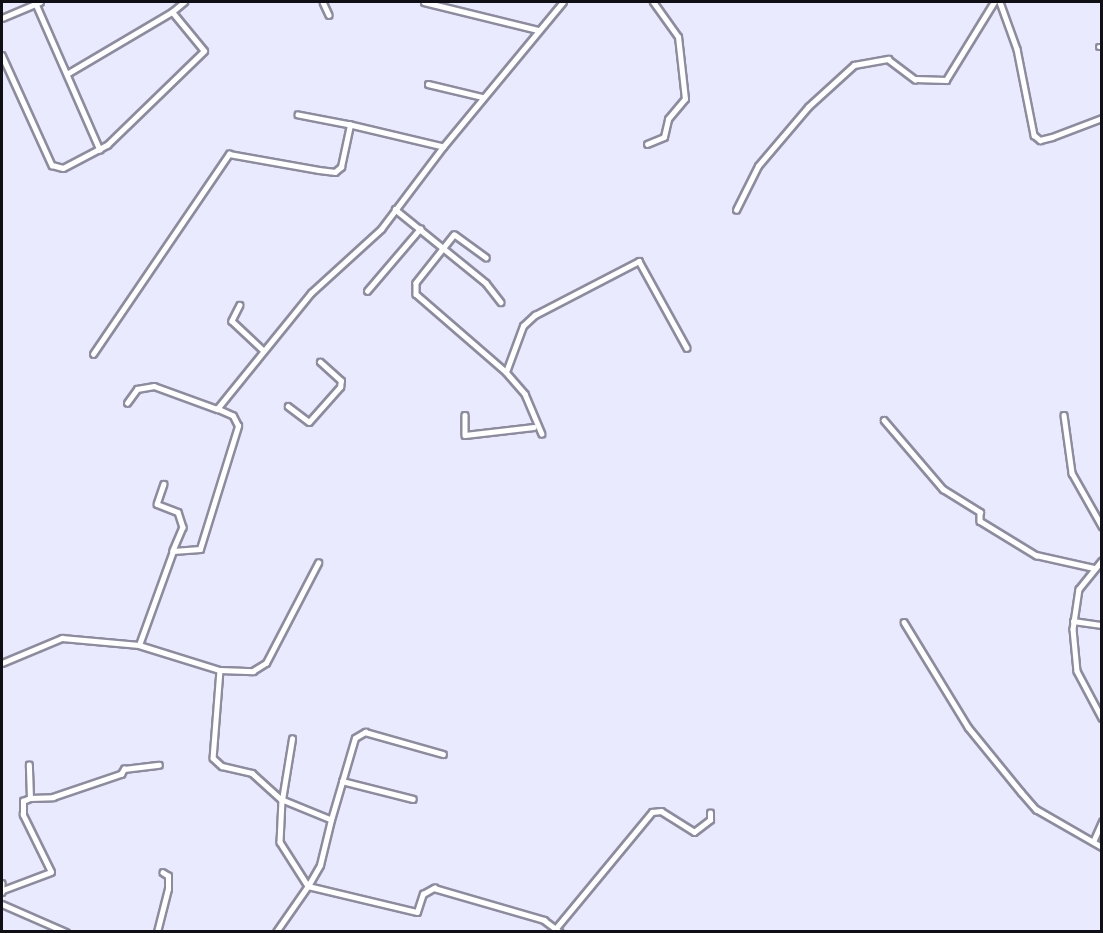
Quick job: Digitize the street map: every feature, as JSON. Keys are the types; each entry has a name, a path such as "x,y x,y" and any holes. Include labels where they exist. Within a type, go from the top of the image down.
{"street":[{"path":"67,74 172,12 184,2"},
{"path":"323,2 329,15"},
{"path":"424,2 538,30"},
{"path":"217,409 263,350 395,209 482,97 563,2"},
{"path":"647,144 664,136 668,118 685,99 678,37 653,2"},
{"path":"736,210 758,166 808,107 854,65 888,59 915,79 946,80 994,2"},
{"path":"1000,2 1017,49 1034,135 1040,140 1053,137 1101,118"},
{"path":"2,18 38,3 100,150"},
{"path":"2,55 52,165 63,168 100,150 204,51 172,12"},
{"path":"428,84 482,97"},
{"path":"298,115 443,147"},
{"path":"93,354 229,154 335,172 350,125"},
{"path":"395,209 420,228 501,302"},
{"path":"367,291 420,228"},
{"path":"486,258 454,235 416,282 416,294 506,372 525,394 534,427 542,434"},
{"path":"506,372 523,326 534,315 639,261 687,348"},
{"path":"240,306 232,321 263,350"},
{"path":"288,406 309,422 340,387 341,381 320,362"},
{"path":"127,403 138,389 154,387 217,409 237,420 234,443 200,549 173,551"},
{"path":"465,415 465,435 534,427"},
{"path":"1064,415 1072,473 1101,526"},
{"path":"884,420 944,489 980,512 980,521 1035,555 1094,568"},
{"path":"139,645 183,527 178,512 157,504 164,484"},
{"path":"1101,561 1079,589 1073,621 1077,671 1101,718"},
{"path":"2,663 62,638 139,645 220,670 253,671 266,663 318,563"},
{"path":"1073,621 1101,626"},
{"path":"904,622 968,727 1021,792 1036,808 1101,847"},
{"path":"220,670 213,758 222,766 252,773 282,800 331,819"},
{"path":"278,931 320,865 355,738 365,732 443,754"},
{"path":"292,738 282,800 280,842 308,886 417,912 423,894 434,888 558,929 652,812 661,811 694,832 710,820 710,813"},
{"path":"29,765 30,798"},
{"path":"2,883 2,891 51,872 23,815 23,801 30,798 53,797 121,774 124,769 159,765"},
{"path":"342,781 413,799"},
{"path":"1092,842 1101,822"},
{"path":"157,932 168,889 168,876 163,873"},
{"path":"2,904 66,932"}]}
